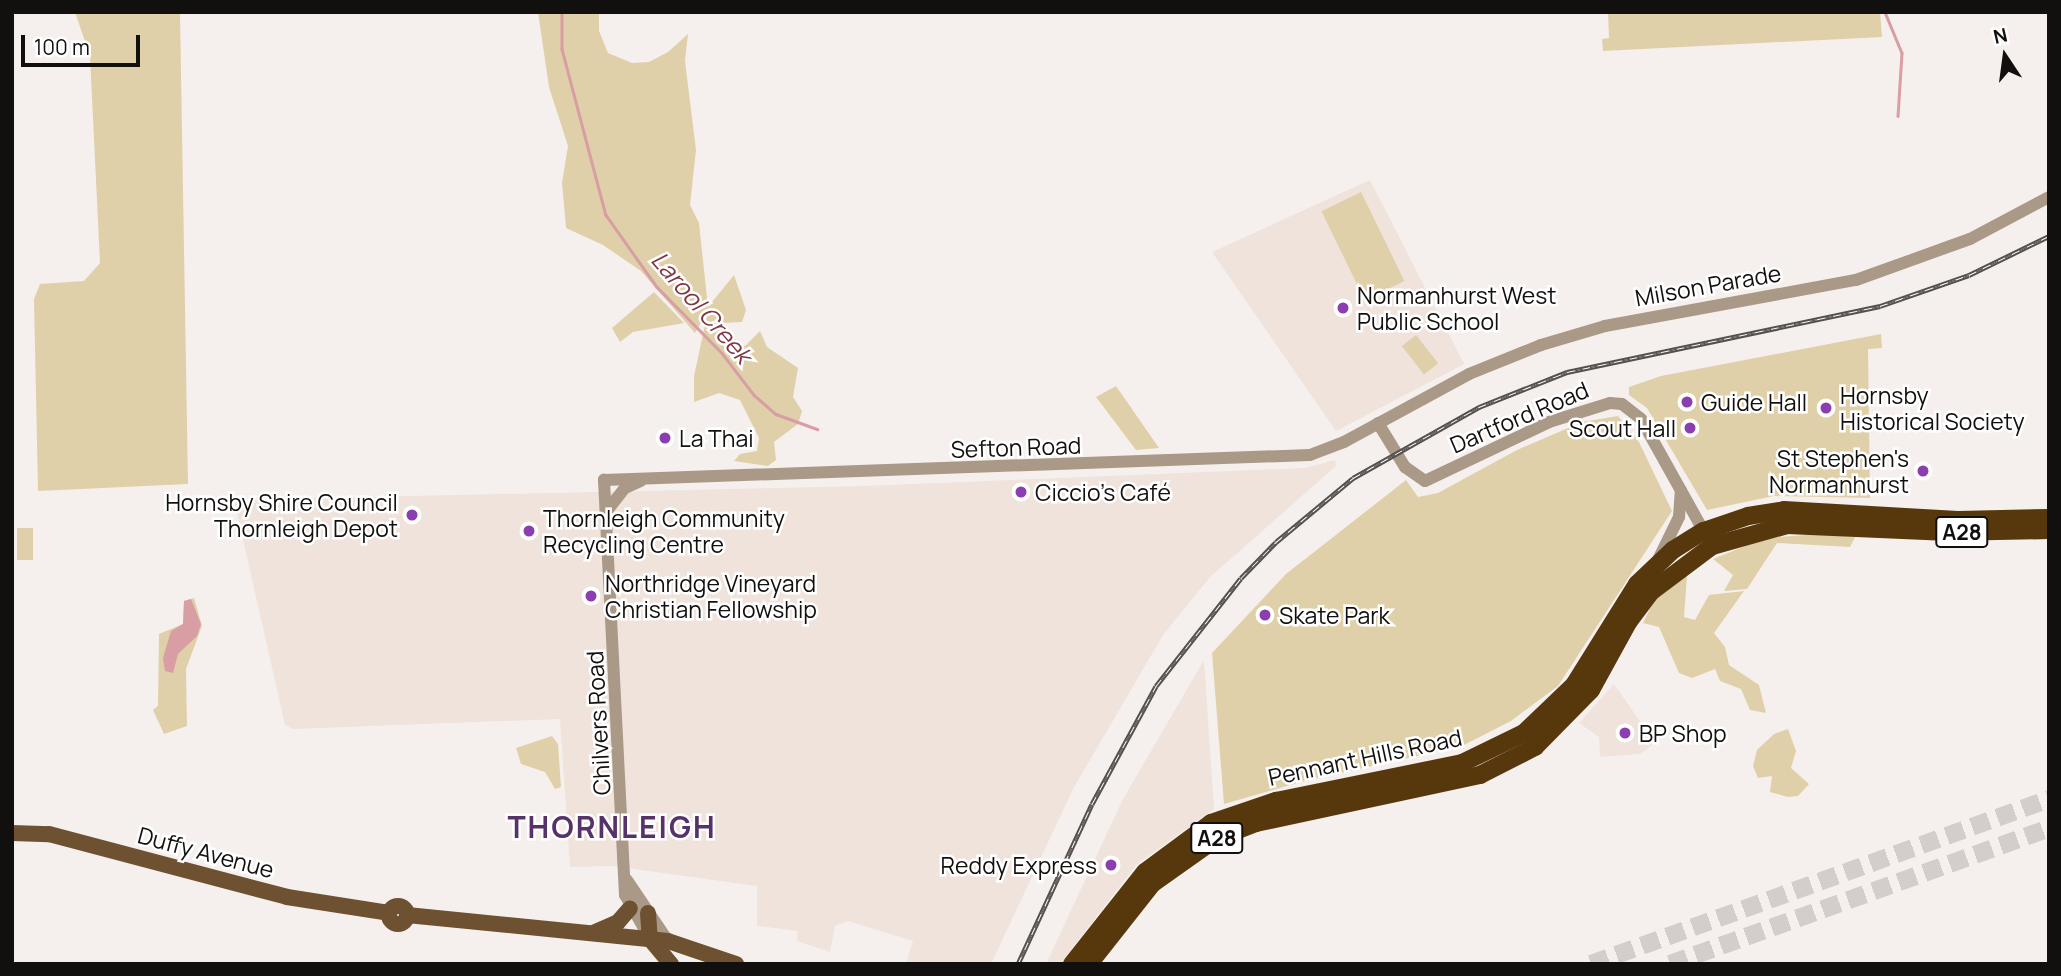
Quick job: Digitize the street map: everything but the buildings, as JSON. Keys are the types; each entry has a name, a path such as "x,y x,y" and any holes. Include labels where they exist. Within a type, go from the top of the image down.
{"highway":[{"name":"Pennant Hills Road","path":"1072,964 1145,872 1211,823 1276,800 1462,763 1524,733 1574,685 1624,600 1656,564 1748,516 1784,510 1958,520 2049,518"},
{"name":"Pennant Hills Road","path":"1089,964 1152,884 1217,838 1256,823 1480,775 1535,747 1591,690 1629,621 1652,591 1708,538 1787,525 1950,532 2049,530"}],"main road":[{"name":"Duffy Avenue","path":"12,833 49,834 287,897 389,913 397,923 407,915 593,933"},
{"path":"593,933 618,922 630,908"},
{"path":"648,913 650,939 671,964"},
{"path":"593,933 668,941 736,964"},
{"path":"668,941 671,964"},
{"path":"668,941 682,964"}],"street":[{"name":"Milson Parade","path":"1378,423 1469,374 1541,345 1605,326 1856,279 1970,239 2049,197"},
{"name":"Dartford Road","path":"1378,423 1405,467 1413,476 1428,480 1524,433 1610,403 1633,409 1642,419 1681,486 1708,538"},
{"name":"Sefton Road","path":"604,480 868,474 1310,454 1345,442 1378,423"},
{"path":"606,512 625,488 648,478"},
{"name":"Chilvers Road","path":"604,480 627,880 625,895 650,939"},
{"path":"1656,564 1679,517 1681,486"},
{"name":"Chilvers Road","path":"627,880 668,941"}],"shaded area":[{"path":"75,12 180,12 188,484 38,491 34,299 40,284 84,281 100,263 90,56"},
{"path":"538,12 599,12 599,31 608,53 632,63 649,62 668,52 688,34 685,61 696,150 690,205 699,223 708,307 734,275 746,310 742,322 722,323 722,330 745,346 760,331 767,347 798,368 793,397 802,411 798,424 774,442 776,460 768,466 734,461 740,454 757,451 759,438 740,400 719,393 694,402 694,376 708,311 695,333 641,271 603,245 566,228 562,183 568,146 549,87"},
{"path":"1608,12 1880,12 1882,37 1603,51 1602,39 1609,38"},
{"name":"Normanhurst West Public School","path":"1370,180 1464,364 1336,431 1212,252"},
{"path":"1361,192 1404,281 1365,300 1321,211"},
{"path":"654,292 684,323 633,332 620,342 612,328"},
{"path":"1881,334 1882,348 1868,349 1870,498 1774,496 1707,510 1647,408 1629,395 1629,387 1661,376"},
{"path":"1416,335 1438,363 1424,374 1402,346"},
{"path":"1116,386 1159,448 1136,450 1096,397"},
{"path":"1618,416 1639,442 1672,511 1558,686 1511,721 1462,746 1301,782 1224,804 1212,653 1286,574 1406,480 1418,497 1438,493 1517,450 1582,422"},
{"path":"1335,460 1336,466 1210,577 1163,635 1073,789 991,964 906,964 913,941 848,921 835,926 830,952 797,941 798,931 757,926 757,886 612,866 570,867 560,719 293,729 285,725 234,500 863,486 1305,468"},
{"path":"17,528 33,528 33,560 17,560"},
{"path":"1820,534 1855,537 1850,547 1777,543 1747,589 1724,591 1733,575 1713,559 1765,538"},
{"path":"1678,574 1687,576 1684,617 1695,620 1709,595 1744,591 1714,633 1725,647 1729,665 1759,685 1766,713 1750,710 1741,689 1720,681 1715,669 1692,678 1679,673 1659,627 1643,623 1661,586"},
{"path":"194,598 202,626 186,669 187,726 164,734 153,710 158,706 159,634 183,624 184,601"},
{"path":"191,599 201,624 197,636 178,654 173,673 165,671 163,658 171,631 183,624 184,601"},
{"path":"1204,660 1214,809 1137,864 1060,964 1046,964 1122,801"},
{"path":"1614,684 1655,743 1640,754 1600,757 1599,737 1579,723"},
{"path":"1788,729 1796,751 1791,768 1809,784 1798,796 1788,797 1770,792 1772,776 1758,778 1753,766 1757,750 1774,734"},
{"path":"552,736 558,744 561,787 555,789 545,772 521,764 516,748"}],"waterway":[{"name":"Larool Creek","path":"562,12 562,49 606,215 657,287 722,353 754,395 776,414 817,429"},
{"path":"1885,12 1902,53 1898,116"}],"tunnel":[{"path":"1591,964 2049,799"},
{"path":"1670,964 2049,828"}],"railway":[{"path":"1018,964 1092,804 1156,686 1241,578 1276,542 1353,478 1479,407 1567,372 1880,306 1969,275 2049,236"}],"place":[{"name":"Normanhurst West Public School","path":"1343,308"},
{"name":"Guide Hall","path":"1687,402"},
{"name":"Hornsby Historical Society","path":"1826,408"},
{"name":"Scout Hall","path":"1690,428"},
{"name":"La Thai","path":"665,438"},
{"name":"St Stephen's Normanhurst","path":"1923,471"},
{"name":"Ciccio's Café","path":"1021,492"},
{"name":"Hornsby Shire Council Thornleigh Depot","path":"412,515"},
{"name":"Thornleigh Community Recycling Centre","path":"529,531"},
{"name":"Northridge Vineyard Christian Fellowship","path":"591,596"},
{"name":"Skate Park","path":"1265,615"},
{"name":"BP Shop","path":"1625,733"},
{"name":"Reddy Express","path":"1111,865"}],"district":[{"name":"THORNLEIGH","path":"612,827"}]}
